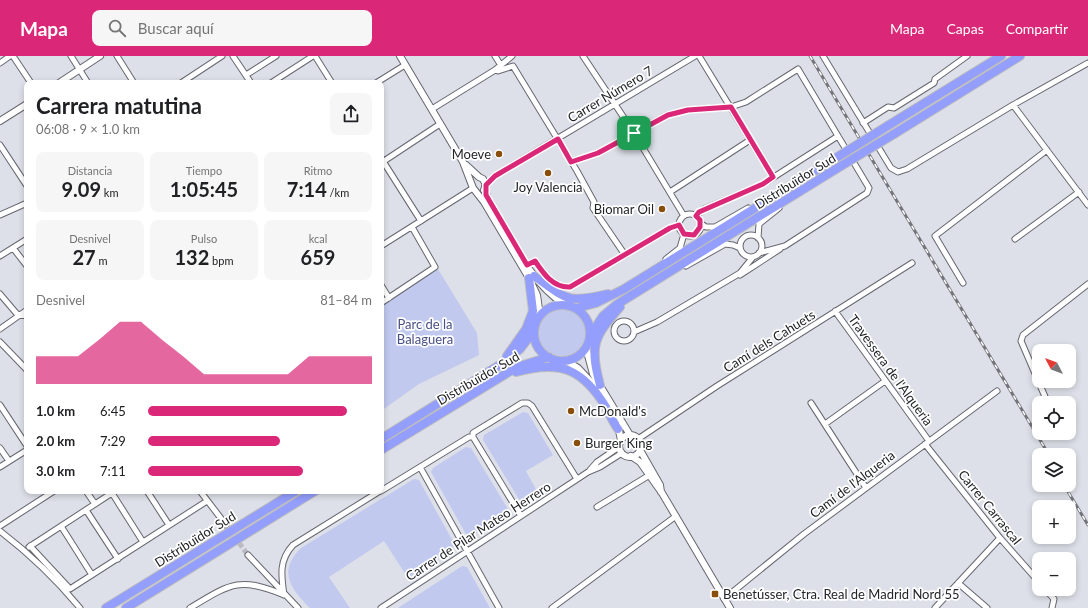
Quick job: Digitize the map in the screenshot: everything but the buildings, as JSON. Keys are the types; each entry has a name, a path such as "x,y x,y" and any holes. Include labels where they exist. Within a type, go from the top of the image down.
{"highway":[{"name":"Distribuïdor Sud","path":"577,308 596,303 624,289 1002,56"},
{"name":"Distribuïdor Sud","path":"590,336 604,316 629,297 667,275 795,194 1020,56"},
{"path":"532,277 558,294 571,299 582,300 624,289"},
{"path":"497,367 517,344 530,320 533,304 532,277"},
{"path":"600,385 594,358 595,344 608,321 629,297"},
{"path":"565,304 577,308 588,320 590,336 586,348 577,356 565,360 549,357 538,346 534,331 540,316 547,309 555,305 565,304"},
{"name":"Distribuïdor Sud","path":"384,437 497,367 520,349 534,331"},
{"name":"Distribuïdor Sud","path":"384,448 506,374 530,362 549,357"},
{"path":"506,374 544,366 564,367 571,370 585,381 599,397 618,429"},
{"name":"Distribuïdor Sud","path":"106,608 291,494"},
{"name":"Distribuïdor Sud","path":"126,608 310,494"}],"street":[{"path":"0,63 11,56 29,80"},
{"path":"71,56 86,80"},
{"path":"64,80 100,56"},
{"path":"117,56 132,80"},
{"path":"185,80 222,56"},
{"path":"234,56 249,80"},
{"path":"246,75 276,56"},
{"path":"276,80 314,56 330,80"},
{"path":"400,56 463,162 474,188 532,277 565,304"},
{"path":"495,56 500,64"},
{"path":"432,109 495,70 500,64 512,56"},
{"path":"583,56 608,96 616,104 684,216"},
{"name":"Carrer Número 7","path":"485,186 495,176 695,56"},
{"path":"699,56 773,177"},
{"path":"823,56 891,168 898,172 906,169 1013,105 1088,63"},
{"path":"863,123 888,107 894,108 934,83 936,78 967,56"},
{"path":"381,80 405,65"},
{"path":"495,70 498,71 513,66 558,139 594,202 593,208 625,255"},
{"path":"571,162 598,153 668,115 688,110 731,107 751,99 798,69 869,188 867,193 738,277 730,279"},
{"path":"1013,105 1088,205"},
{"path":"0,121 24,106"},
{"path":"384,160 440,124"},
{"path":"696,216 704,209 763,184 838,136"},
{"path":"670,192 750,140"},
{"path":"0,145 24,181"},
{"path":"963,283 935,236 1048,150"},
{"path":"463,162 481,178 485,186 487,198 527,265 537,295 540,316"},
{"path":"384,164 421,221"},
{"name":"Carrer Número 7","path":"481,178 495,176"},
{"path":"474,188 475,178 481,178"},
{"path":"384,244 474,188 482,190 485,186"},
{"path":"700,223 697,233 690,236 684,234 679,225 680,220 684,216 690,214 696,216 700,223 706,227 715,227 770,195 783,191"},
{"path":"1015,239 1079,192"},
{"path":"758,238 759,224 795,194"},
{"path":"0,215 24,204"},
{"path":"527,265 535,261 545,276 554,283 565,288 570,287 670,228 679,225"},
{"path":"384,301 436,267 412,227"},
{"path":"655,270 661,262 680,248 684,234"},
{"path":"740,248 741,242 745,237 752,235 758,238 762,244 773,249"},
{"path":"0,256 24,241"},
{"path":"667,275 675,273 720,246 729,244 740,248 744,254 743,269"},
{"path":"759,253 762,244"},
{"path":"634,332 632,324 627,321 618,322 614,330 615,336 623,341 629,340 634,332 657,322 730,279 743,269 753,257 759,253 785,246"},
{"path":"13,248 24,262"},
{"path":"744,254 753,257"},
{"name":"Camí dels Cahuets","path":"638,439 835,311 912,263"},
{"path":"1045,396 1020,340 1023,335 1088,284"},
{"path":"384,290 389,298"},
{"path":"0,294 17,314 24,315"},
{"name":"Travessera de l'Alqueria","path":"835,311 886,381 927,442"},
{"path":"0,330 24,315"},
{"path":"0,342 24,367"},
{"path":"586,348 591,368 630,435 638,439 640,450 660,485 662,493"},
{"path":"565,360 578,368 595,386 610,409 618,429 621,440 619,447 622,453 631,456 640,462 648,476 662,493 730,608"},
{"path":"825,424 886,381"},
{"name":"Camí de l'Alqueria","path":"724,598 804,534 997,391"},
{"path":"473,437 473,433 522,403 528,403 532,406 576,479"},
{"path":"811,403 866,488"},
{"path":"0,405 24,441"},
{"path":"621,440 630,435"},
{"path":"384,489 469,437 473,437"},
{"path":"473,437 521,516"},
{"name":"Carrer Carrascal","path":"927,442 1000,538 1032,574"},
{"name":"Carrer de Pilar Mateo Herrero","path":"588,472 597,462 619,447"},
{"path":"0,448 9,461"},
{"path":"631,456 637,454 640,450"},
{"path":"0,467 24,452"},
{"name":"Carrer de Pilar Mateo Herrero","path":"381,608 576,479 600,467 622,453"},
{"path":"420,467 499,608"},
{"path":"597,507 648,476"},
{"path":"0,526 49,494"},
{"path":"88,494 95,504"},
{"path":"24,550 110,494"},
{"path":"114,494 143,542"},
{"path":"148,494 169,526"},
{"path":"202,494 226,525"},
{"path":"284,595 281,569 284,559 293,545 376,494"},
{"path":"30,546 70,589 207,501"},
{"path":"86,510 118,558"},
{"path":"552,608 676,516"},
{"path":"61,526 92,575"},
{"path":"0,531 24,550 59,583 80,608"},
{"path":"936,608 1000,538"},
{"path":"248,555 284,595 298,608"},
{"path":"958,583 987,608"},
{"path":"190,608 232,585 257,585 284,595"},
{"path":"1051,596 1054,599 1052,608"}],"green space":[{"name":"Parc de la Balaguera","path":"438,269 477,333 479,355 419,384 384,409 384,303"},
{"path":"562,308 571,310 579,315 584,323 586,332 584,341 579,349 571,354 562,356 553,354 545,349 540,341 538,332 540,323 545,315 553,310"},
{"path":"523,412 528,413 553,455 526,471 538,493 524,502 520,501 483,440 484,435"},
{"path":"466,447 471,448 508,509 506,514 471,537 467,536 431,472 433,468"},
{"path":"414,479 419,480 455,545 453,549 408,578 384,541 329,577 350,608 310,608 297,594 289,580 288,573 290,565 301,548"},
{"path":"462,566 467,567 490,608 398,608"}],"tunnel":[{"path":"226,525 248,555"}],"railway":[{"path":"810,56 1045,448"},
{"path":"1068,492 1088,525"}],"place":[{"name":"Moeve","path":"499,154"},
{"name":"Joy Valencia","path":"548,173"},
{"name":"Biomar Oil","path":"662,209"},
{"name":"McDonald's","path":"571,411"},
{"name":"Burger King","path":"577,443"},
{"name":"Benetússer, Ctra. Real de Madrid Nord 55","path":"715,594"}],"route":[{"path":"731,107 773,177 763,184 699,212 696,216 700,220 700,227 694,235 690,236 684,234 679,225 670,228 570,287 565,288 554,283 545,276 535,261 527,265 487,198 485,191 486,185 495,176 558,139 571,162 598,153 634,133 668,115 688,110 731,107"}]}
